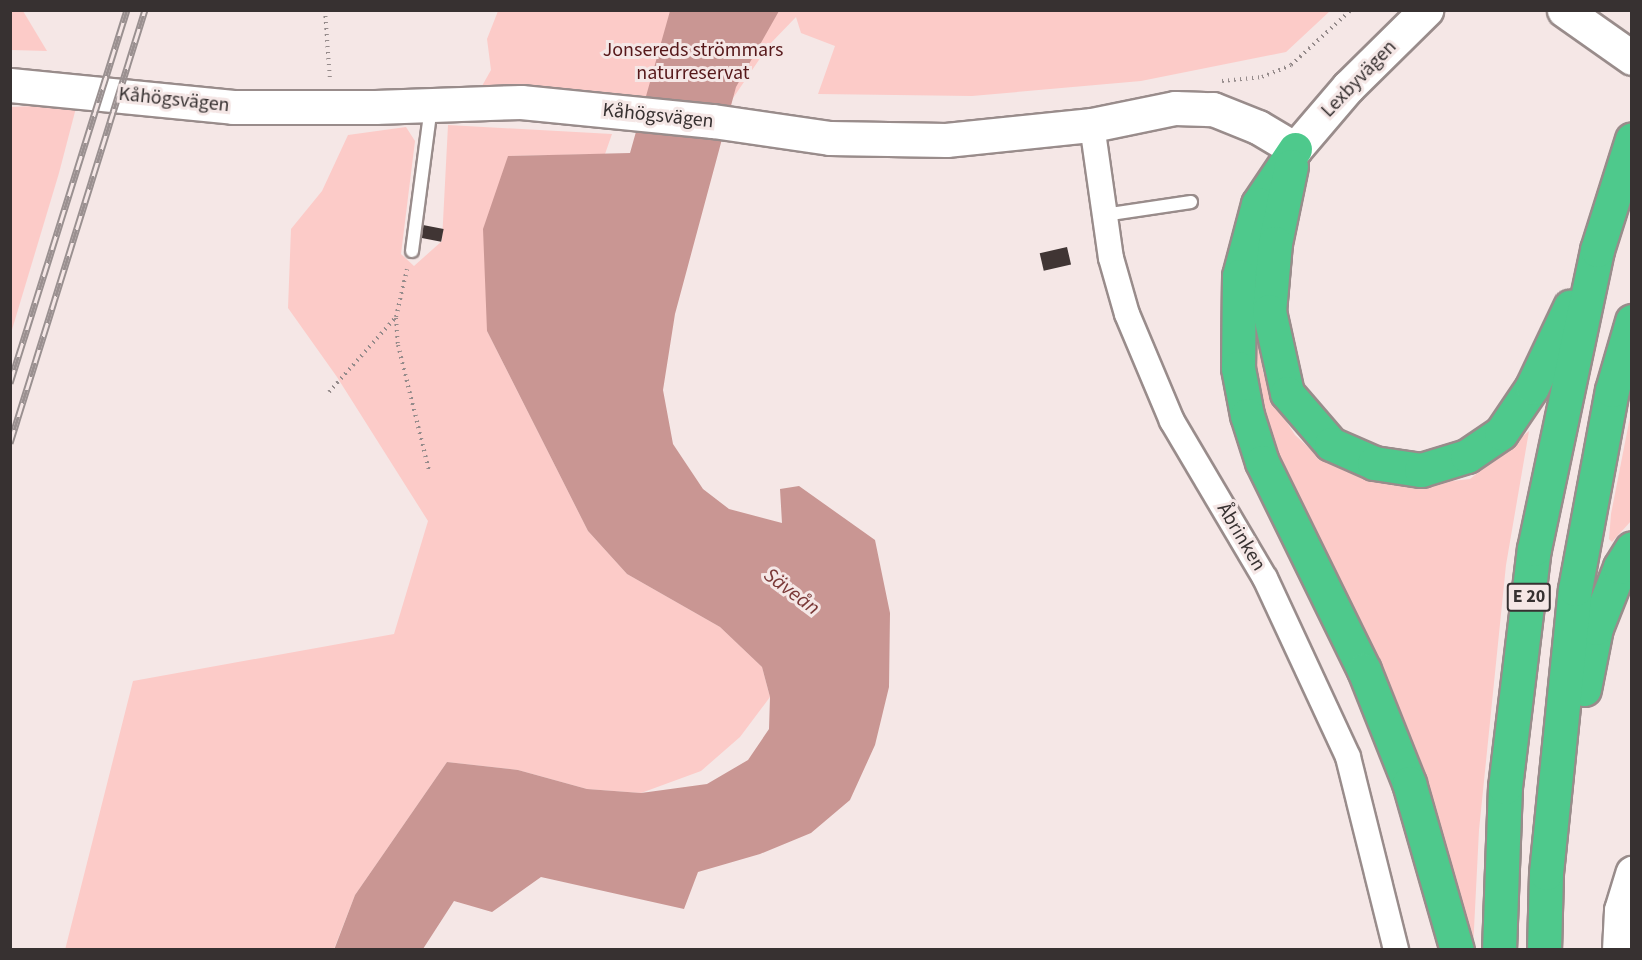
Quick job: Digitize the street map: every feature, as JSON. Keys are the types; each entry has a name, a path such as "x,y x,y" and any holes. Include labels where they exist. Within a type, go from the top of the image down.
{"highway":[{"name":"E 20","path":"1499,950 1506,787 1534,549 1597,250 1630,142"},
{"path":"1295,149 1275,243 1269,311 1287,393 1331,444 1374,463 1421,470 1467,456 1501,433 1532,387 1597,250"},
{"path":"1295,149 1258,204 1239,276 1237,358 1242,392 1262,462 1364,670 1409,783 1457,950"},
{"name":"E 20","path":"1544,950 1546,873 1575,589 1612,390 1632,321"},
{"path":"1546,873 1596,628 1620,567 1632,548"}],"street":[{"name":"Lexbyvägen","path":"1295,149 1348,87 1426,10"},
{"path":"1564,10 1632,58"},
{"name":"Kåhögsvägen","path":"10,85 233,107 521,102 611,110 830,138 946,140 1092,125 1175,108 1213,108 1258,127 1295,149"},
{"name":"Åbrinken","path":"1092,125 1111,258 1127,314 1172,421 1265,578 1347,757 1396,950"},
{"path":"1620,950 1622,910 1632,873"}],"lane":[{"path":"412,251 431,104"},
{"path":"1104,215 1191,202"}],"path":[{"path":"325,10 330,81"},
{"path":"412,251 396,317 398,345 429,470"},
{"path":"329,392 396,317"}],"green space":[{"path":"11,11 23,11 47,51 11,50"},
{"name":"Jonsereds strömmars naturreservat","path":"498,11 1330,11 1286,52 1141,81 972,96 818,94 835,46 801,33 796,17 769,45 729,104 630,102 482,86 491,70 487,39"},
{"path":"77,104 59,173 11,333 11,107"},
{"path":"448,125 612,134 605,154 508,156 487,331 588,531 627,574 720,627 762,667 770,697 740,737 701,771 641,793 587,789 518,770 447,762 355,895 334,949 65,950 133,681 394,634 428,521 337,377 288,308 291,229 322,191 348,135 406,127 415,141 401,254 414,266 442,241"},
{"path":"1254,307 1263,372 1275,404 1295,435 1318,456 1345,471 1407,486 1470,479 1529,431 1506,565 1479,830 1473,949 1279,467 1251,383"},
{"path":"1631,412 1631,521 1612,542 1609,539 1611,514"}],"water":[{"name":"Säveån","path":"670,11 779,11 736,87 675,314 663,390 673,444 703,489 729,509 782,523 780,489 799,486 875,540 890,613 889,687 875,745 850,800 811,833 760,854 698,872 684,909 541,877 492,912 454,901 423,949 334,950 355,895 447,762 518,770 587,789 641,793 707,784 748,760 769,729 770,697 762,667 720,627 627,574 588,531 487,331 483,229 508,156 630,153"}],"building":[{"path":"423,225 444,229 441,242 421,238"},
{"path":"1067,247 1071,265 1044,271 1040,253"}],"railway":[{"path":"10,383 127,10"},
{"path":"10,443 145,10"}]}
